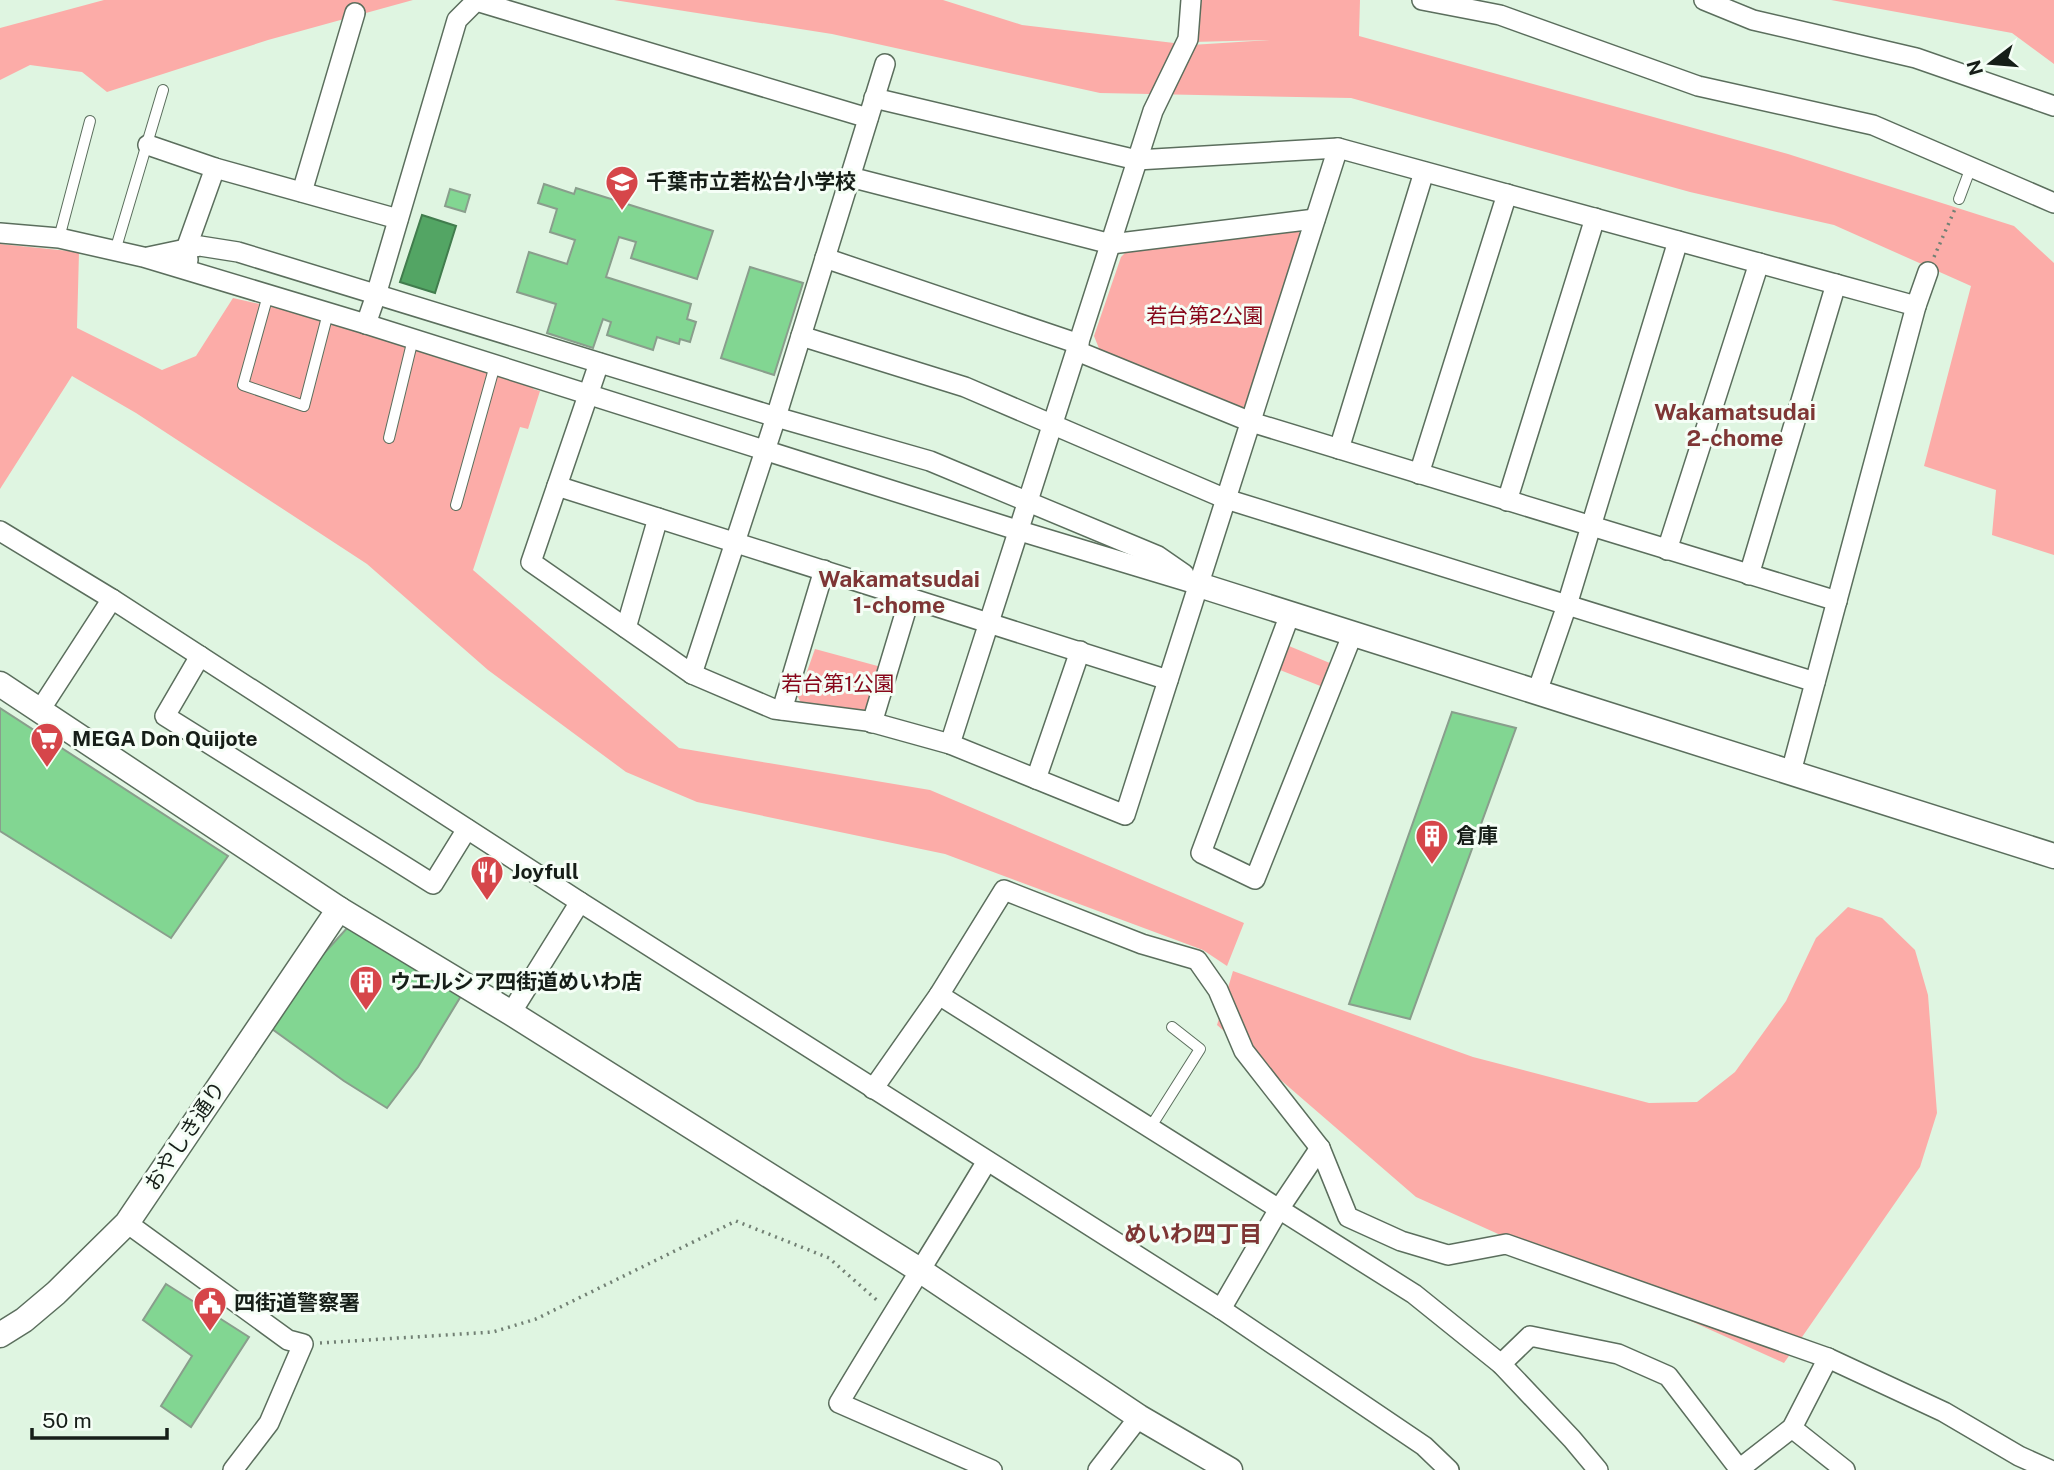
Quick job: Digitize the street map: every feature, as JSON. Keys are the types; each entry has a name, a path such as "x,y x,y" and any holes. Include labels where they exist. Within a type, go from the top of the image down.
{"street":[{"path":"950,744 1153,111 1188,39 1191,0"},
{"path":"1422,0 1502,8 1698,86 1873,125 2054,203"},
{"path":"1704,0 1753,20 1916,58 2054,106"},
{"path":"366,324 457,20 476,1 868,118"},
{"path":"302,192 355,13"},
{"path":"692,674 776,417 885,64"},
{"path":"874,98 1137,160 1338,148 1916,306"},
{"path":"148,145 215,168 398,219"},
{"path":"599,363 531,562 692,674 774,709 872,723 950,744 1125,815 1338,148"},
{"path":"191,272 186,249 215,168"},
{"path":"1339,449 1424,172"},
{"path":"850,177 1111,244 1315,219"},
{"path":"1419,474 1507,194"},
{"path":"1507,500 1595,218"},
{"path":"0,233 59,238 143,257 366,324 2054,856"},
{"path":"1537,692 1567,606 1678,241"},
{"path":"143,257 200,247 239,252 776,417 930,461 1158,556 1199,585"},
{"path":"825,258 1078,347 1251,422 1837,601"},
{"path":"1667,550 1759,263"},
{"path":"1790,772 1916,306 1928,272"},
{"path":"1749,575 1836,284"},
{"path":"801,336 965,387 1226,499 1815,682"},
{"path":"557,486 1168,680"},
{"path":"626,628 657,518"},
{"path":"0,531 112,599 580,902 1221,1309 1424,1446 1449,1470"},
{"path":"782,710 824,570"},
{"path":"872,723 910,597"},
{"path":"40,710 112,599"},
{"path":"1290,614 1201,853 1255,879 1353,634"},
{"path":"1037,779 1080,652"},
{"path":"200,656 164,716 433,884 467,829"},
{"path":"0,684 339,909 511,1013 921,1271 1139,1417 1230,1470"},
{"path":"873,1089 939,995 1004,890 1142,944 1197,960 1218,990 1244,1051 1320,1148 1348,1217 1401,1241 1448,1255 1506,1244 1828,1358 1944,1412 2018,1456 2050,1470"},
{"path":"511,1013 580,902"},
{"name":"おやしき通り","path":"0,1335 24,1320 56,1293 127,1223 339,909"},
{"path":"939,995 1414,1294 1501,1364 1598,1470"},
{"path":"1221,1309 1279,1209 1320,1148"},
{"path":"987,1161 839,1403 992,1470"},
{"path":"127,1223 288,1340 303,1344 269,1423 233,1470"},
{"path":"1501,1364 1530,1336 1618,1354 1656,1370 1668,1376 1739,1470 1792,1429 1828,1358"},
{"path":"1098,1470 1139,1417"},
{"path":"1792,1429 1846,1470"}],"lane":[{"path":"115,251 163,90"},
{"path":"59,238 90,121"},
{"path":"1959,199 1971,167"},
{"path":"268,295 243,386 304,406 328,313"},
{"path":"389,438 413,339"},
{"path":"456,505 495,365"},
{"path":"1150,1128 1200,1049 1172,1027"}],"path":[{"path":"1928,272 1959,199"},
{"path":"303,1344 493,1332 504,1329 536,1319 736,1222 829,1258 892,1314"}],"green space":[{"path":"104,0 413,0 268,40 107,92 82,72 30,65 0,80 0,28"},
{"path":"614,0 943,0 1022,25 1191,45 1270,40 1192,42 1195,0 1360,0 1359,36 1788,154 2014,226 2054,263 2054,555 1992,535 1996,490 1924,466 1971,286 1834,225 1690,192 1351,98 1100,93 832,34"},
{"path":"1831,0 2054,0 2054,64 2012,33"},
{"name":"若台第2公園","path":"1298,231 1306,240 1254,407 1241,411 1100,351 1094,336 1121,257 1126,252"},
{"path":"0,244 79,252 77,328 162,370 196,356 233,298 357,326 534,385 533,389 540,391 528,429 520,427 473,570 679,748 930,790 1244,923 1227,966 1203,950 945,854 697,802 626,772 488,670 367,564 136,413 72,376 0,489"},
{"path":"1289,646 1337,666 1328,689 1280,670"},
{"name":"若台第1公園","path":"815,649 885,668 872,710 862,716 802,705 798,697"},
{"path":"1848,907 1882,918 1915,950 1928,995 1937,1113 1920,1167 1784,1363 1416,1197 1217,1025 1233,971 1473,1057 1649,1103 1697,1102 1735,1072 1786,1001 1816,938"}],"shaded area":[{"path":"422,215 456,226 435,293 400,282"}],"building":[{"path":"544,184 574,194 576,188 713,231 697,279 631,258 636,242 619,237 606,277 691,304 687,319 696,322 690,342 680,339 679,344 657,337 653,350 607,335 611,322 603,319 593,348 547,333 556,304 517,292 529,252 567,264 575,240 550,232 557,209 538,203"},
{"path":"450,189 470,195 465,212 445,206"},
{"path":"750,267 803,283 774,375 721,358"},
{"name":"MEGA Don Quijote","path":"0,708 228,856 171,938 0,831"},
{"name":"倉庫","path":"1452,712 1516,728 1410,1019 1349,1004"},
{"name":"ウエルシア四街道めいわ店","path":"348,927 461,996 418,1067 387,1108 272,1029 307,972"},
{"path":"166,1284 249,1337 191,1427 161,1406 192,1356 143,1320"}],"place":[{"name":"千葉市立若松台小学校","path":"622,212"},
{"name":"MEGA Don Quijote","path":"47,769"},
{"name":"倉庫","path":"1432,866"},
{"name":"Joyfull","path":"487,902"},
{"name":"ウエルシア四街道めいわ店","path":"366,1012"},
{"name":"四街道警察署","path":"210,1333"}],"district":[{"name":"Wakamatsudai 2-chome","path":"1735,425"},
{"name":"Wakamatsudai 1-chome","path":"899,592"},
{"name":"めいわ四丁目","path":"1193,1234"}]}
